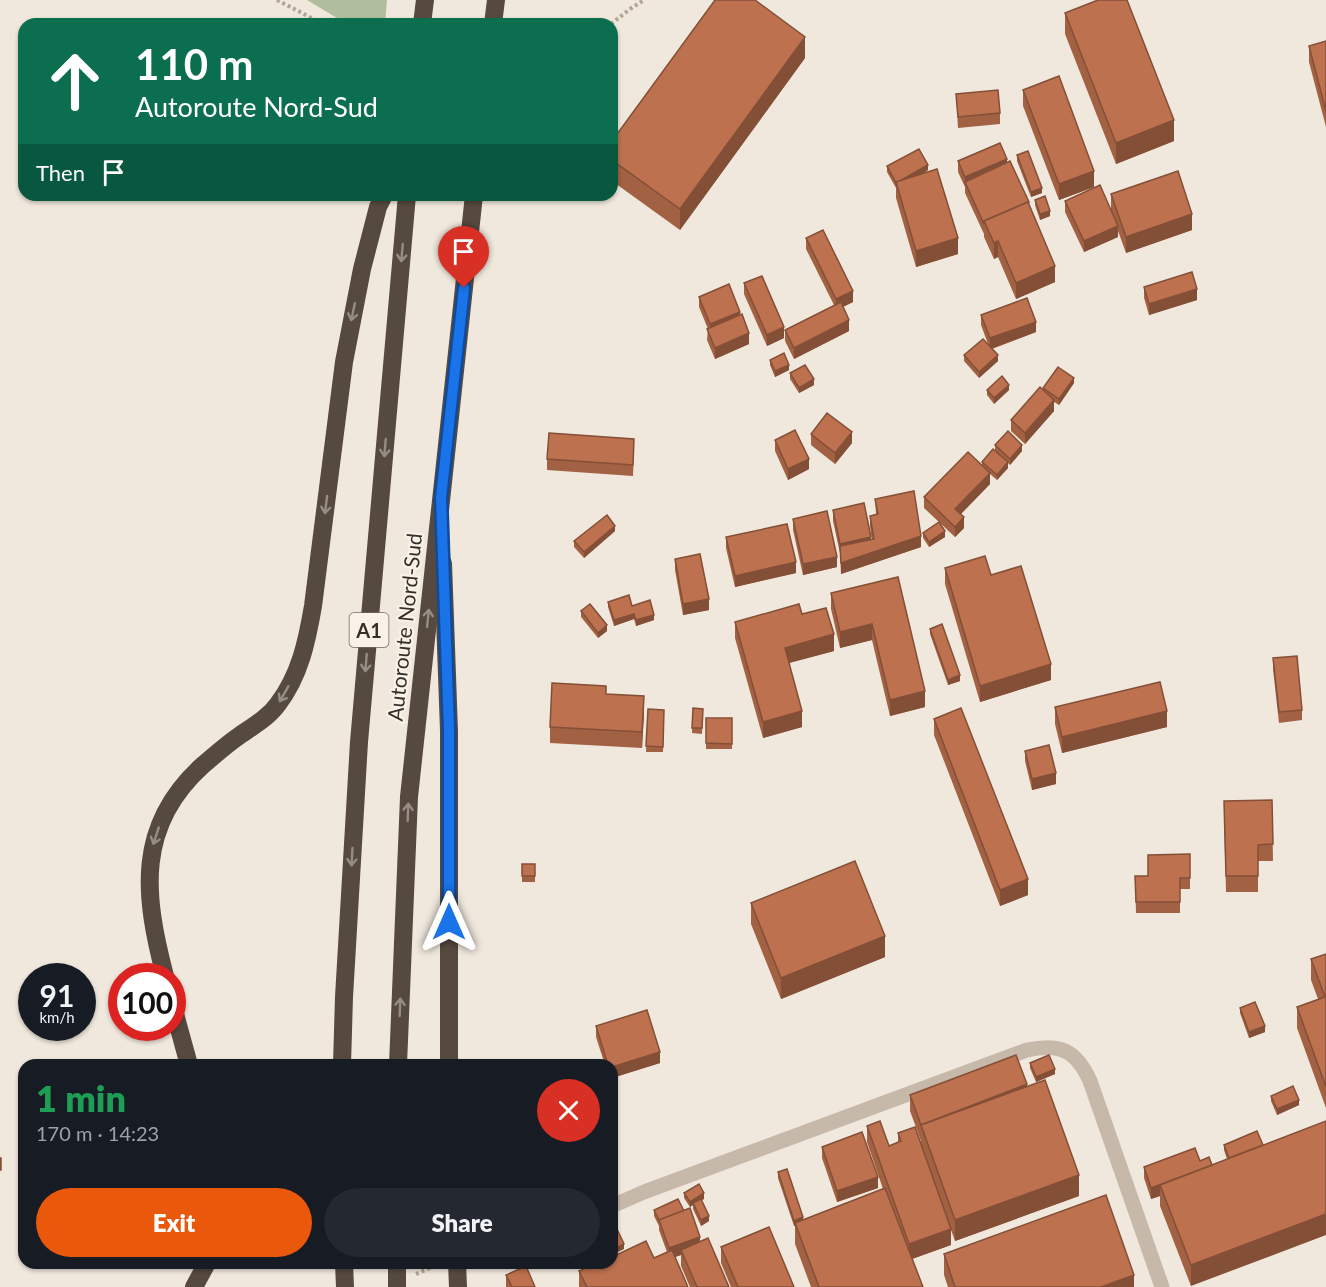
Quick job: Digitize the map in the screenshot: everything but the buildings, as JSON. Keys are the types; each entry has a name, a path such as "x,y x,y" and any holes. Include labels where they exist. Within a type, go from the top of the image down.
{"highway":[{"path":"423,18 425,0"},
{"path":"494,18 496,0"},
{"path":"162,963 151,911 149,884 150,858 160,823 171,803 202,766 267,717 278,704 299,666 308,640 346,351 362,270 381,201"},
{"name":"Autoroute Nord-Sud","path":"342,1059 359,742 406,201"},
{"name":"Autoroute Nord-Sud","path":"399,1059 409,797 473,201"},
{"path":"441,498 449,730 449,1059"},
{"path":"182,1041 187,1059"},
{"path":"194,1287 204,1269"},
{"path":"344,1269 345,1287"},
{"path":"397,1269 397,1287"},
{"path":"457,1269 458,1287"}],"street":[{"path":"618,1203 1027,1050 1043,1046 1058,1048 1072,1055 1083,1067 1090,1081 1162,1287"}],"path":[{"path":"277,0 312,18"},
{"path":"618,18 645,0"}],"green space":[{"path":"307,0 387,0 386,18 337,18"}],"route":[{"path":"449,922 449,730 441,498 464,288"}]}
